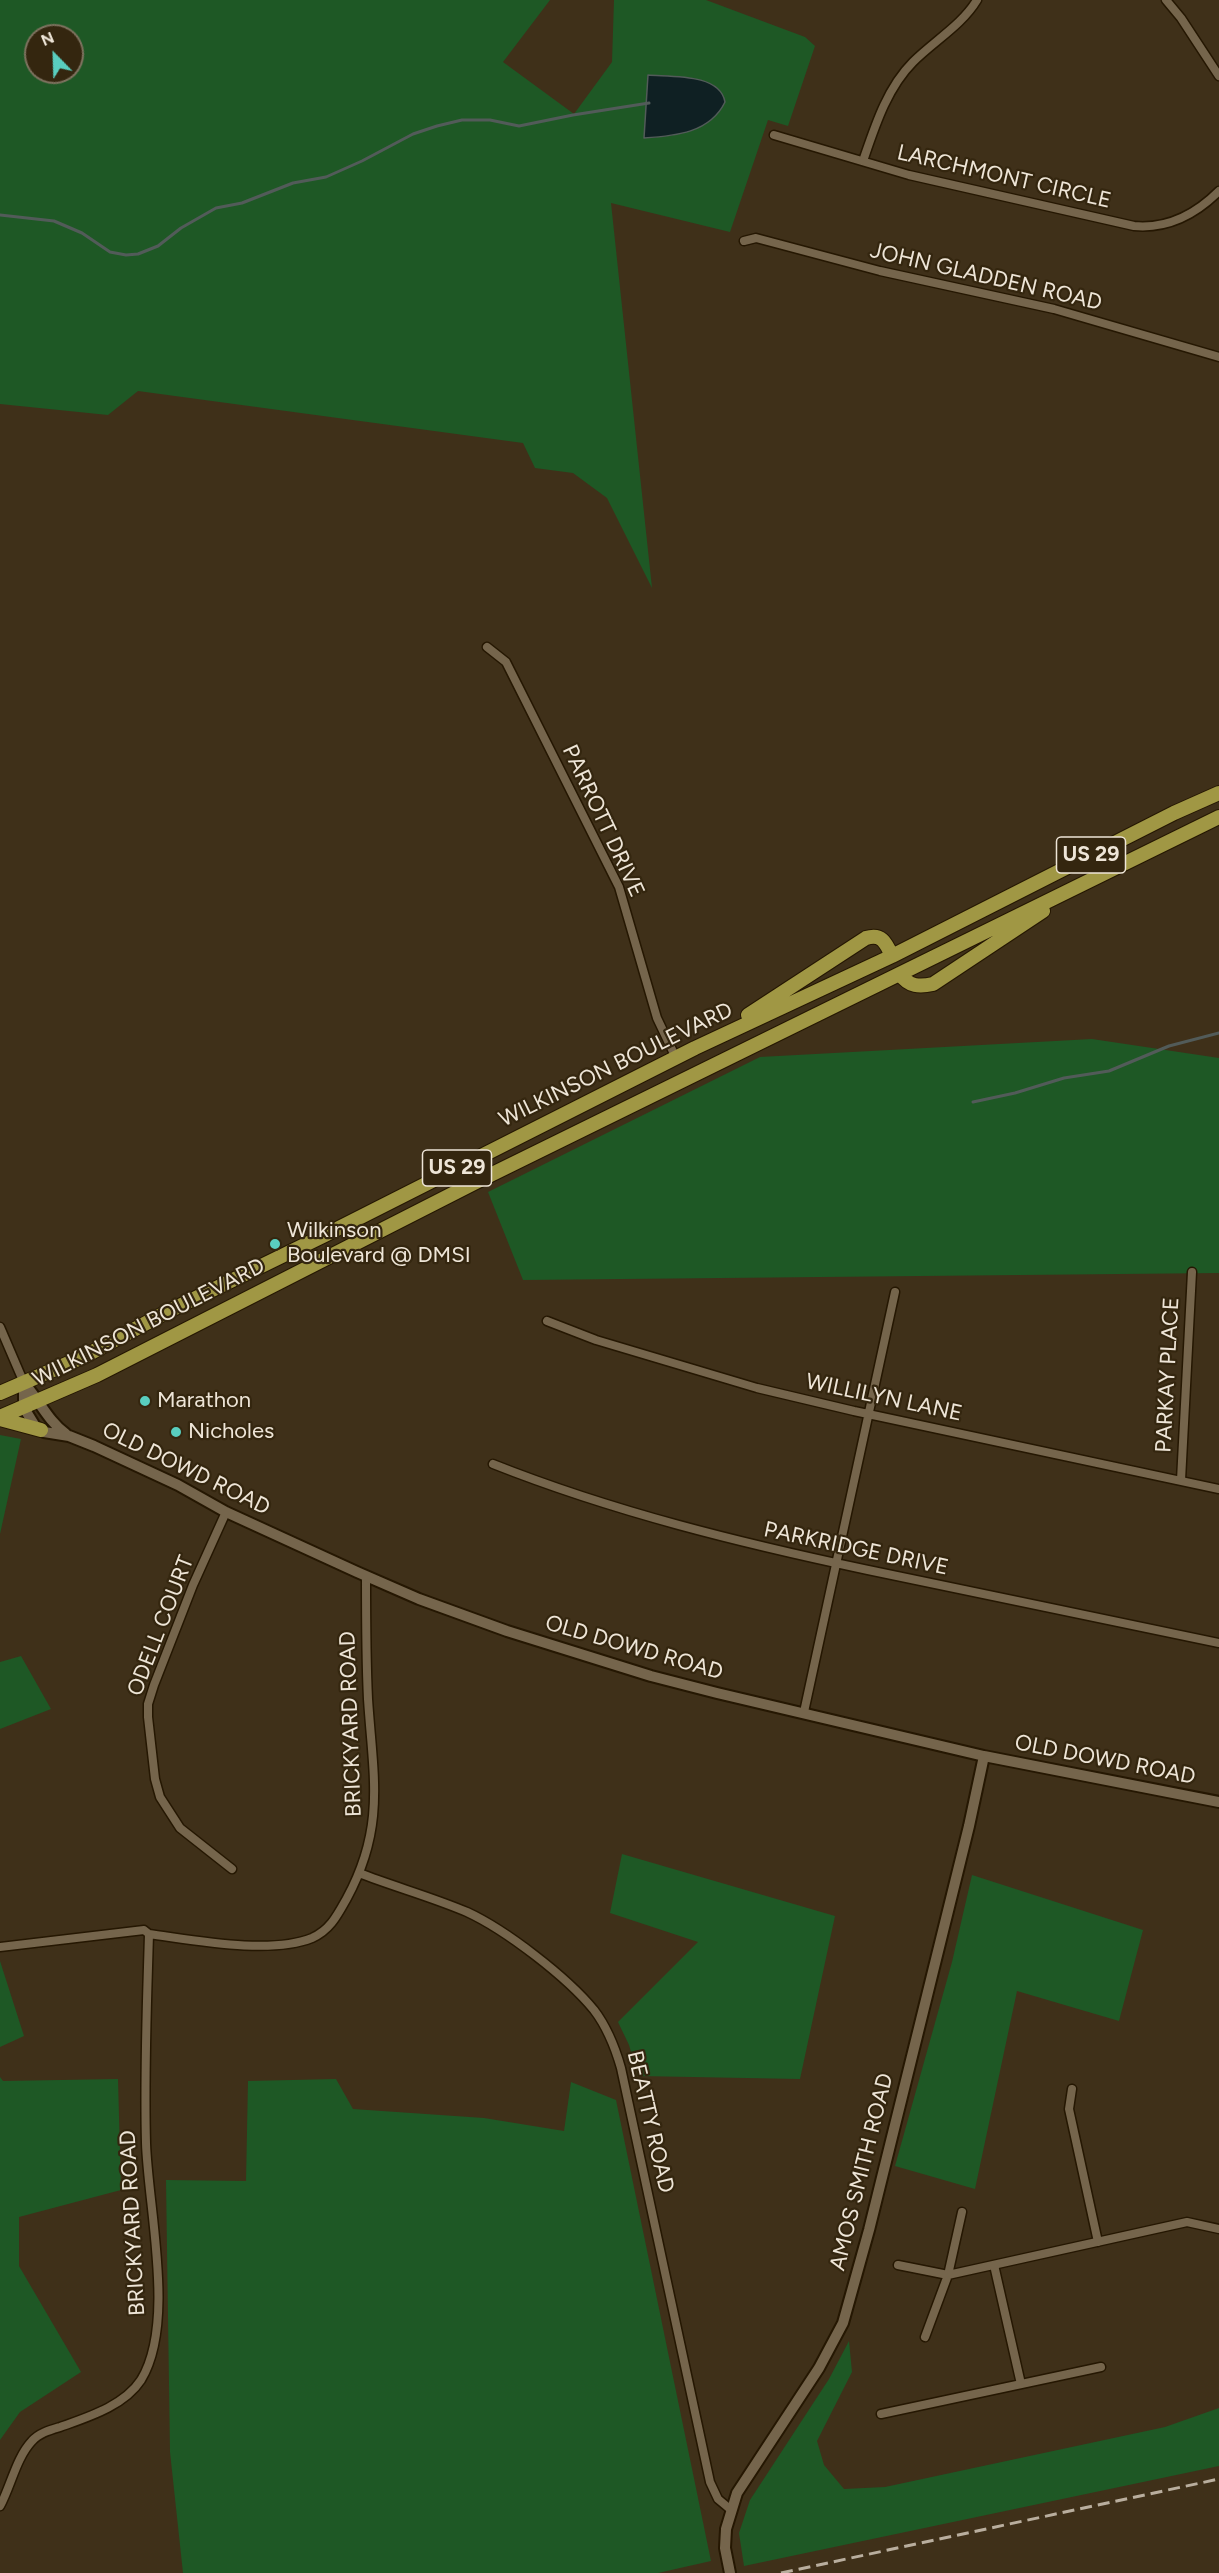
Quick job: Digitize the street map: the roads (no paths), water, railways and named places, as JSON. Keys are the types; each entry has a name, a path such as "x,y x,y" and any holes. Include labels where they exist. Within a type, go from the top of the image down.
{"main road":[{"name":"WILKINSON BOULEVARD","path":"0,1394 85,1356 163,1314 695,1048 892,956 1174,813 1219,793"},
{"name":"WILKINSON BOULEVARD","path":"0,1418 97,1375 436,1202 1219,817"},
{"path":"900,974 904,980 913,985 933,984 1097,876"},
{"path":"695,1048 866,938 874,936 881,938 892,956"},
{"path":"0,1418 41,1430"}],"street":[{"path":"863,161 881,112 907,68 961,20 977,0"},
{"path":"1166,0 1181,18 1219,76"},
{"name":"LARCHMONT CIRCLE","path":"774,135 909,175 1134,226 1160,226 1185,216 1219,191"},
{"name":"JOHN GLADDEN ROAD","path":"744,241 756,238 869,268 1054,309 1219,357"},
{"name":"PARROTT DRIVE","path":"487,647 506,662 619,887 657,1018 676,1058"},
{"path":"892,956 900,974"},
{"name":"PARKAY PLACE","path":"1181,1480 1192,1272"},
{"path":"804,1712 895,1292"},
{"name":"WILLILYN LANE","path":"547,1321 597,1340 724,1379 868,1413 1219,1489"},
{"name":"OLD DOWD ROAD","path":"0,1327 24,1383 56,1426 69,1436"},
{"name":"OLD DOWD ROAD","path":"24,1383 24,1408"},
{"path":"24,1408 35,1426 41,1430"},
{"name":"OLD DOWD ROAD","path":"41,1430 69,1436 148,1470 226,1512 366,1576 466,1617 559,1648 707,1690 984,1756 1219,1802"},
{"name":"PARKRIDGE DRIVE","path":"493,1464 538,1482 715,1535 836,1564 1219,1643"},
{"name":"ODELL COURT","path":"226,1512 193,1585 154,1685 148,1704 148,1717 155,1779 160,1797 180,1828 232,1869"},
{"name":"BRICKYARD ROAD","path":"0,1947 144,1930 149,1934 264,1945 296,1943 329,1928 359,1873 370,1841 376,1801 369,1701 366,1576"},
{"name":"AMOS SMITH ROAD","path":"730,2573 725,2548 730,2510 747,2477 819,2368 843,2322 869,2230 984,1756"},
{"name":"BEATTY ROAD","path":"359,1873 435,1899 482,1920 532,1954 566,1983 594,2011 606,2028 621,2068 710,2482 718,2499 730,2510"},
{"name":"BRICKYARD ROAD","path":"0,2506 22,2456 32,2441 42,2433 98,2413 128,2394 140,2381 153,2350 158,2294 146,2144 149,1934"},
{"path":"1072,2090 1069,2109 1098,2242"},
{"path":"925,2337 948,2275 962,2212"},
{"path":"898,2265 948,2275 1187,2222 1219,2229"},
{"path":"994,2265 1022,2384"},
{"path":"881,2414 1101,2367"}],"waterway":[{"path":"0,215 54,221 82,233 110,252 126,255 138,254 158,246 181,228 216,208 242,203 293,183 326,177 413,134 437,126 462,120 490,120 519,126 649,103"},
{"path":"973,1102 1015,1093 1064,1078 1109,1071 1169,1046 1219,1033"}],"railway":[{"path":"781,2573 1219,2479"}],"place":[{"name":"Wilkinson Boulevard @ DMSI","path":"275,1244"},
{"name":"Marathon","path":"145,1401"},
{"name":"Nicholes","path":"176,1432"}]}
